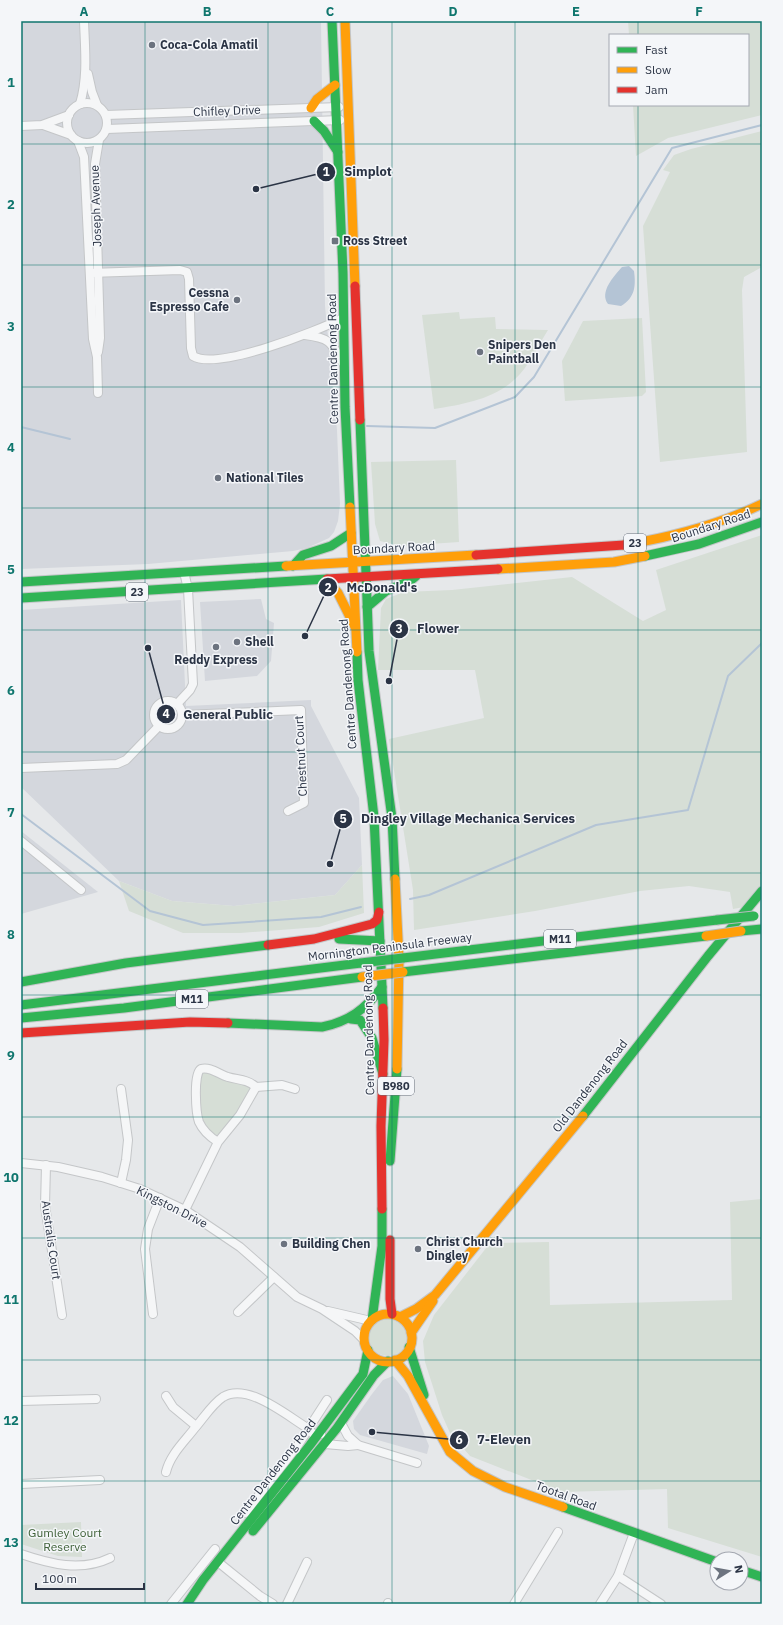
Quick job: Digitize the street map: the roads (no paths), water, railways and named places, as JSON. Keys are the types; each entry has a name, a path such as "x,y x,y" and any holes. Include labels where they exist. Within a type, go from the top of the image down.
{"main road":[{"name":"Centre Dandenong Road","path":"332,21 343,273 344,364 360,708 374,817 382,987 382,1246 372,1320"},
{"name":"Centre Dandenong Road","path":"345,21 371,680 392,818 400,959 399,1042 389,1180 390,1299 396,1316"},
{"path":"311,108 317,99 335,85"},
{"path":"314,121 324,131 338,152"},
{"name":"Boundary Road","path":"21,582 614,547 683,534 706,527 762,504"},
{"name":"Boundary Road","path":"21,598 614,562 699,544 762,522"},
{"path":"293,566 303,555 331,546 351,533"},
{"path":"188,572 215,587"},
{"path":"355,604 367,605 386,591 410,581 418,574"},
{"path":"327,580 338,593 356,628"},
{"name":"Old Dandenong Road","path":"396,1316 416,1309 435,1295 762,891"},
{"path":"21,982 126,963 314,939 370,925 377,920 378,912"},
{"name":"Mornington Peninsula Freeway","path":"21,1005 758,915"},
{"name":"M11","path":"21,1018 124,1008 362,977 762,929"},
{"path":"21,1033 190,1022 316,1028 335,1025 350,1019 369,1004 400,959 390,946 380,941 314,939"},
{"path":"350,1019 360,1020 366,1028 374,1043 383,1074"},
{"name":"Old Dandenong Road","path":"411,1333 431,1305 435,1295"},
{"path":"372,1320 383,1314 396,1316"},
{"name":"B980","path":"396,1316 406,1322 411,1333"},
{"name":"B980","path":"364,1340 366,1330 372,1320"},
{"path":"364,1340 368,1350 377,1358 391,1361 402,1356 409,1347 411,1333"},
{"name":"Tootal Road","path":"409,1347 431,1419"},
{"name":"Centre Dandenong Road","path":"191,1604 363,1374 368,1350"},
{"name":"Centre Dandenong Road","path":"187,1604 325,1444 371,1380 391,1361"},
{"name":"Tootal Road","path":"391,1361 408,1376 450,1452 479,1476 505,1487 709,1559"},
{"path":"749,1573 762,1577"}],"street":[{"path":"21,126 42,125 69,115 80,104 84,92 86,65 84,21"},
{"path":"69,115 68,129 71,135 78,142 89,143 99,140 107,129 106,115 97,105 92,92 86,65"},
{"path":"80,104 86,103 97,105"},
{"name":"Chifley Drive","path":"106,115 348,106"},
{"name":"Chifley Drive","path":"107,129 349,120"},
{"path":"42,125 71,135"},
{"name":"Joseph Avenue","path":"98,393 97,357 100,338 95,164 99,140"},
{"name":"Joseph Avenue","path":"78,142 84,157 93,339 97,357"},
{"path":"90,273 180,270 187,272 189,279 191,348 193,356 200,360 229,358 305,335 343,318"},
{"path":"305,335 321,337 329,341 335,348 344,364"},
{"path":"177,704 190,690 193,684 188,572"},
{"path":"168,700 177,704 182,715 179,724 175,727 165,729 159,726 153,713 158,704 168,700"},
{"name":"Chestnut Court","path":"182,715 301,710 304,803 288,811"},
{"path":"21,768 117,764 126,760 159,726"},
{"path":"21,841 81,890"},
{"path":"218,1142 202,1129 197,1116 196,1083 198,1072 202,1069 210,1070 229,1077 246,1080 256,1087 282,1085 295,1089"},
{"path":"184,1210 218,1142 240,1115 256,1087"},
{"path":"121,1089 128,1140 126,1160 121,1183"},
{"name":"Kingston Drive","path":"21,1163 46,1165 84,1172 121,1183 160,1198 184,1210 234,1242 297,1297 322,1309 348,1326 364,1340"},
{"name":"Australis Court","path":"46,1165 45,1206 62,1315"},
{"path":"153,1314 145,1249 148,1229 160,1198"},
{"path":"238,1312 274,1277"},
{"name":"Kingston Drive","path":"322,1309 372,1320"},
{"path":"166,1472 171,1458 196,1426 220,1399 229,1394 242,1392 255,1396 308,1429 313,1434 318,1435 339,1426 358,1445"},
{"path":"166,1396 173,1407 196,1426"},
{"path":"21,1402 96,1399"},
{"name":"Centre Dandenong Road","path":"245,1513 298,1445 327,1400"},
{"path":"308,1429 327,1422"},
{"path":"325,1444 348,1446 358,1445 417,1463"},
{"path":"21,1484 100,1480"},
{"path":"514,1604 558,1532"},
{"path":"600,1604 618,1576 634,1533"},
{"path":"171,1604 215,1549"},
{"path":"21,1554 65,1565 95,1564 110,1558"},
{"path":"288,1604 307,1562"},
{"path":"221,1565 260,1596 273,1604"},
{"path":"618,1576 661,1604"}],"water":[{"path":"629,266 634,271 635,276 634,291 632,295 626,303 621,306 608,304 605,294 606,289 622,267"}],"waterway":[{"path":"367,426 435,428 515,397 534,377 672,148 762,125"},
{"path":"21,427 70,439"},
{"path":"410,899 429,895 596,825 688,810 728,676 762,643"},
{"path":"21,814 150,911 203,925 321,917 361,907"}],"place":[{"name":"Coca-Cola Amatil","path":"152,45"},
{"name":"Simplot","path":"256,189"},
{"name":"Ross Street","path":"335,241"},
{"name":"Cessna Espresso Cafe","path":"237,300"},
{"name":"Snipers Den Paintball","path":"480,352"},
{"name":"National Tiles","path":"218,478"},
{"name":"McDonald's","path":"305,636"},
{"name":"Shell","path":"237,642"},
{"name":"Reddy Express","path":"216,647"},
{"name":"General Public","path":"148,648"},
{"name":"Flower","path":"389,681"},
{"name":"Dingley Village Mechanica Services","path":"330,864"},
{"name":"Building Chen","path":"284,1244"},
{"name":"Christ Church Dingley","path":"418,1249"},
{"name":"7-Eleven","path":"372,1432"}],"park label":[{"name":"Gumley Court Reserve","path":"65,1540"}]}
